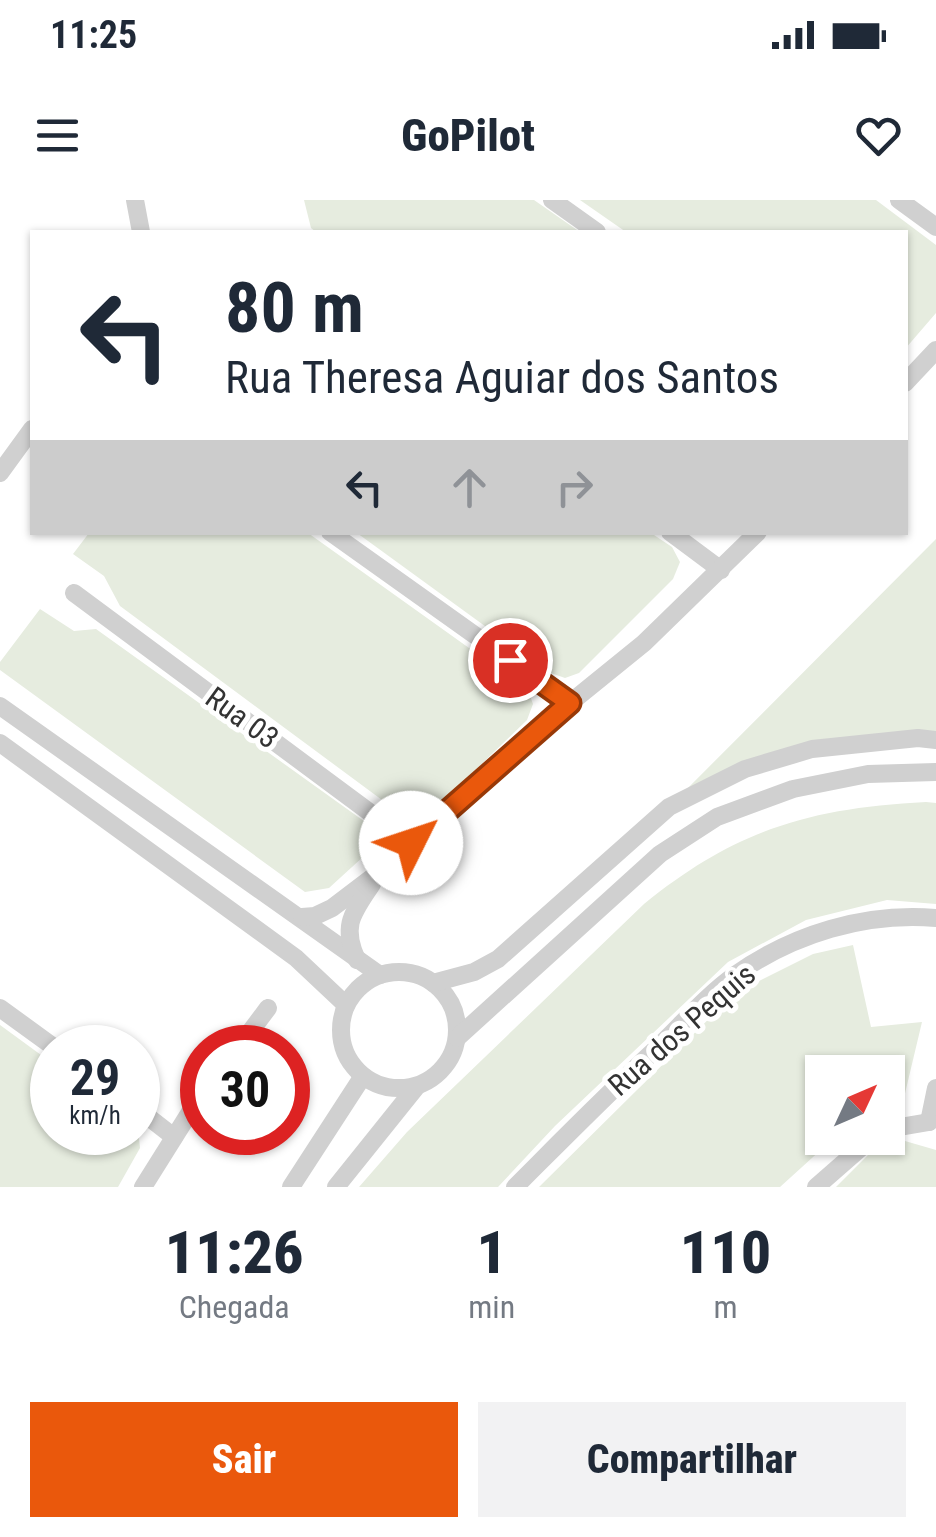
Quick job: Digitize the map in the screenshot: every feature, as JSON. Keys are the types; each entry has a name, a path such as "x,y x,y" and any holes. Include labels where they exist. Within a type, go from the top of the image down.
{"street":[{"path":"135,200 141,230"},
{"path":"552,200 594,230"},
{"path":"899,200 936,227"},
{"path":"908,381 936,350"},
{"path":"0,474 30,432"},
{"path":"334,535 570,703"},
{"path":"674,535 720,570"},
{"path":"302,917 332,908 382,870 570,703 644,643 755,535"},
{"name":"Rua 03","path":"74,593 411,843"},
{"path":"0,706 380,975"},
{"path":"433,982 474,972 498,959 669,807 745,769 812,748 918,738 936,740"},
{"path":"0,743 296,958 346,1005"},
{"path":"336,1187 417,1086 444,1068 458,1038 660,854 718,817 793,788 868,774 936,772"},
{"path":"358,960 348,936 349,923 382,870"},
{"name":"Rua dos Pequis","path":"516,1187 612,1089 734,976 786,945 843,925 903,915 936,918"},
{"path":"417,1086 380,1085 354,1067 342,1044 342,1018 346,1005 360,987 380,975 398,972 416,974 433,982 453,1007 458,1038"},
{"path":"0,1008 30,1030"},
{"path":"255,1025 268,1008"},
{"path":"291,1187 363,1076"},
{"path":"905,1127 932,1124 936,1088"},
{"path":"160,1126 174,1137"},
{"path":"143,1187 180,1128"},
{"path":"816,1187 853,1155"}],"shaded area":[{"path":"304,200 534,200 577,230 314,230"},
{"path":"580,200 876,200 936,245 936,313 908,346 908,230 623,230"},
{"path":"87,535 311,535 528,690 533,704 527,720 428,816 405,817 120,606 104,576 73,554"},
{"path":"360,535 654,535 672,547 680,562 673,579 579,673 565,678 548,672"},
{"path":"936,539 936,740 812,749 669,807"},
{"path":"40,609 74,631 96,629 368,824 375,846 329,888 305,892 0,670 0,662"},
{"path":"936,803 936,904 887,900 806,920 728,962 555,1126 498,1187 359,1187 407,1132 644,904 677,879 710,858 776,827 846,810"},
{"path":"853,945 871,1027 922,1022 905,1093 905,1055 805,1055 805,1155 815,1155 780,1187 539,1187 735,993 813,954"},
{"path":"0,1025 30,1047 30,1155 136,1155 118,1187 0,1187"},
{"path":"905,1141 936,1150 936,1187 836,1187 868,1155 905,1155"}],"route":[{"path":"411,843 570,703 510,660"}]}
